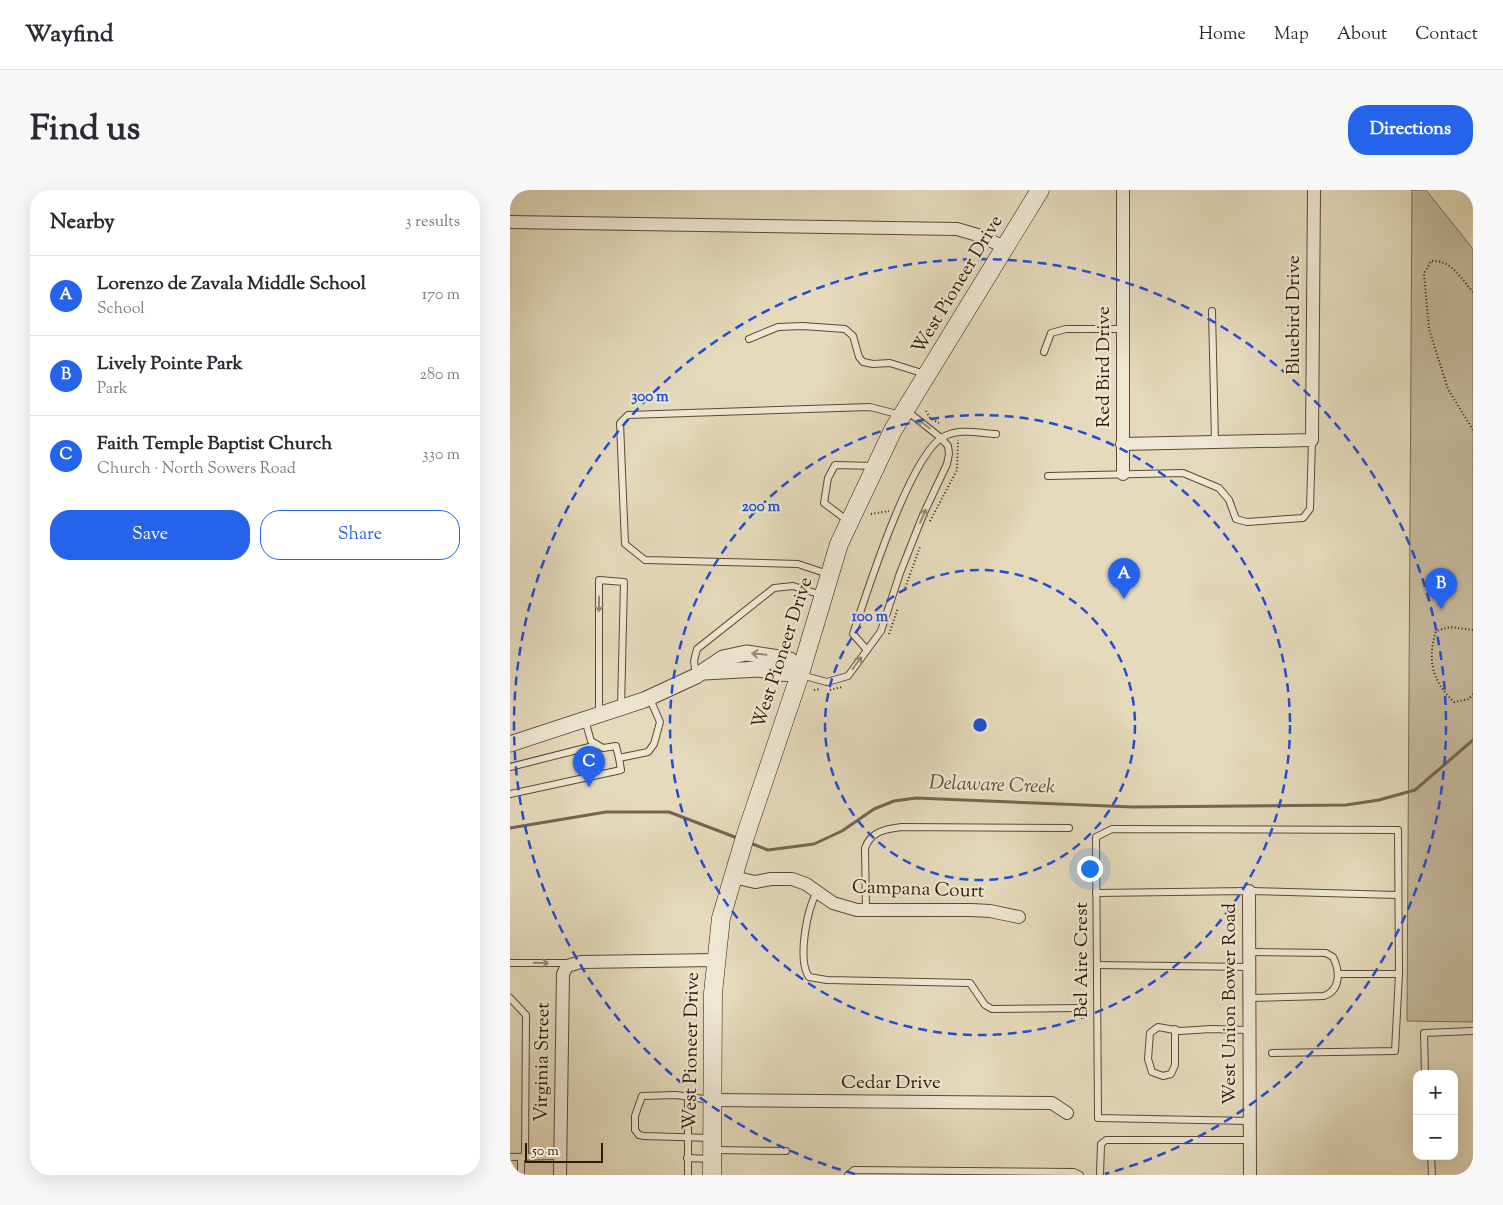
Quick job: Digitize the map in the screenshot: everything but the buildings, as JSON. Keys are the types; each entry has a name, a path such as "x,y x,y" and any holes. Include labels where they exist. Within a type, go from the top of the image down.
{"main road":[{"name":"West Pioneer Drive","path":"712,1155 716,960 721,918 750,820 800,674 830,575 849,521 904,413 1040,190"}],"street":[{"name":"Red Bird Drive","path":"1123,190 1122,444 1312,440"},
{"name":"Bluebird Drive","path":"1312,440 1314,190"},
{"path":"510,222 957,229 982,236 1006,248"},
{"path":"1122,444 1123,474"},
{"path":"510,744 620,708 700,674 759,669 778,674 800,674"},
{"name":"Campana Court","path":"734,872 755,882 771,878 792,879 806,884 843,907 866,910 981,911 1019,917"},
{"name":"West Union Bower Road","path":"1249,891 1250,1175"},
{"path":"576,962 716,960"},
{"name":"Virginia Street","path":"560,1175 563,974 567,966 576,962"},
{"name":"Cedar Drive","path":"712,1100 1052,1103 1067,1113"}],"lane":[{"path":"1212,311 1215,442"},
{"path":"749,339 778,327 803,326 845,329 853,336 859,357 863,362 890,364 928,375"},
{"path":"1044,352 1051,333 1066,329 1123,329"},
{"path":"800,674 827,682 848,676 881,632 906,557 947,464 948,446 941,438 904,413 870,407 628,415 620,423 625,544 645,560 798,564 830,575"},
{"path":"867,650 852,634 882,550 924,455 941,438 956,431 996,434"},
{"path":"1048,476 1183,473 1219,488 1229,500 1236,519 1247,522 1303,518 1310,509 1312,440"},
{"path":"849,521 824,503 828,478 835,465 876,466"},
{"path":"510,794 621,770 616,746 604,748 591,741 599,580 624,582 620,708"},
{"path":"700,674 694,661 697,649 774,588 794,586 824,595"},
{"path":"619,758 648,752 654,744 660,722 649,697"},
{"path":"510,767 597,745"},
{"path":"866,910 865,848 868,839 884,829 902,827 1068,828"},
{"path":"1096,893 1096,837 1112,829 1398,830 1398,974 1395,1052 1272,1053"},
{"name":"Bel Aire Crest","path":"1249,891 1096,893 1098,1118 1250,1121"},
{"name":"West Union Bower Road","path":"1249,891 1397,895"},
{"path":"817,892 809,908 807,926 805,965 809,977 827,980 970,983 985,1004 992,1009 1080,1008"},
{"path":"1249,952 1326,953 1333,957 1338,974 1331,994 1324,996 1249,998"},
{"path":"510,963 576,962"},
{"path":"1097,965 1249,967"},
{"path":"1338,974 1398,974"},
{"path":"510,998 526,1015 521,1175"},
{"path":"1175,1029 1175,1065 1171,1074 1163,1076 1152,1072 1148,1060 1150,1033 1158,1027 1249,1030"},
{"path":"1425,1070 1424,1033 1473,1031"},
{"path":"712,1100 688,1096 642,1096 636,1116 635,1130 639,1135 644,1136 687,1137 712,1155"},
{"path":"688,1096 688,1175"},
{"path":"1100,1175 1101,1144 1106,1140 1250,1140"},
{"path":"687,1158 786,1151"},
{"path":"510,1157 560,1156"},
{"path":"1431,1160 1432,1175"},
{"path":"848,1175 854,1170 1074,1172 1080,1175"}],"path":[{"path":"1473,292 1450,266 1440,260 1431,261 1427,267 1424,274 1429,329 1448,389 1473,430"},
{"path":"926,411 930,418 939,423"},
{"path":"1473,630 1450,627 1436,631 1431,646 1431,660 1441,689 1454,702 1469,699 1473,694"}],"shaded area":[{"path":"1412,190 1426,190 1473,249 1473,1022 1407,1021"}],"waterway":[{"name":"Delaware Creek","path":"750,843 768,850 814,844 842,831 874,809 894,801 916,798 1133,807 1346,805 1379,800 1415,790 1473,740"},
{"name":"Delaware Creek","path":"510,828 606,812 669,812 740,839"}],"place":[{"name":"Lorenzo de Zavala Middle School","path":"1124,599"},
{"name":"Lively Pointe Park","path":"1441,609"},
{"name":"Faith Temple Baptist Church","path":"589,787"}]}
